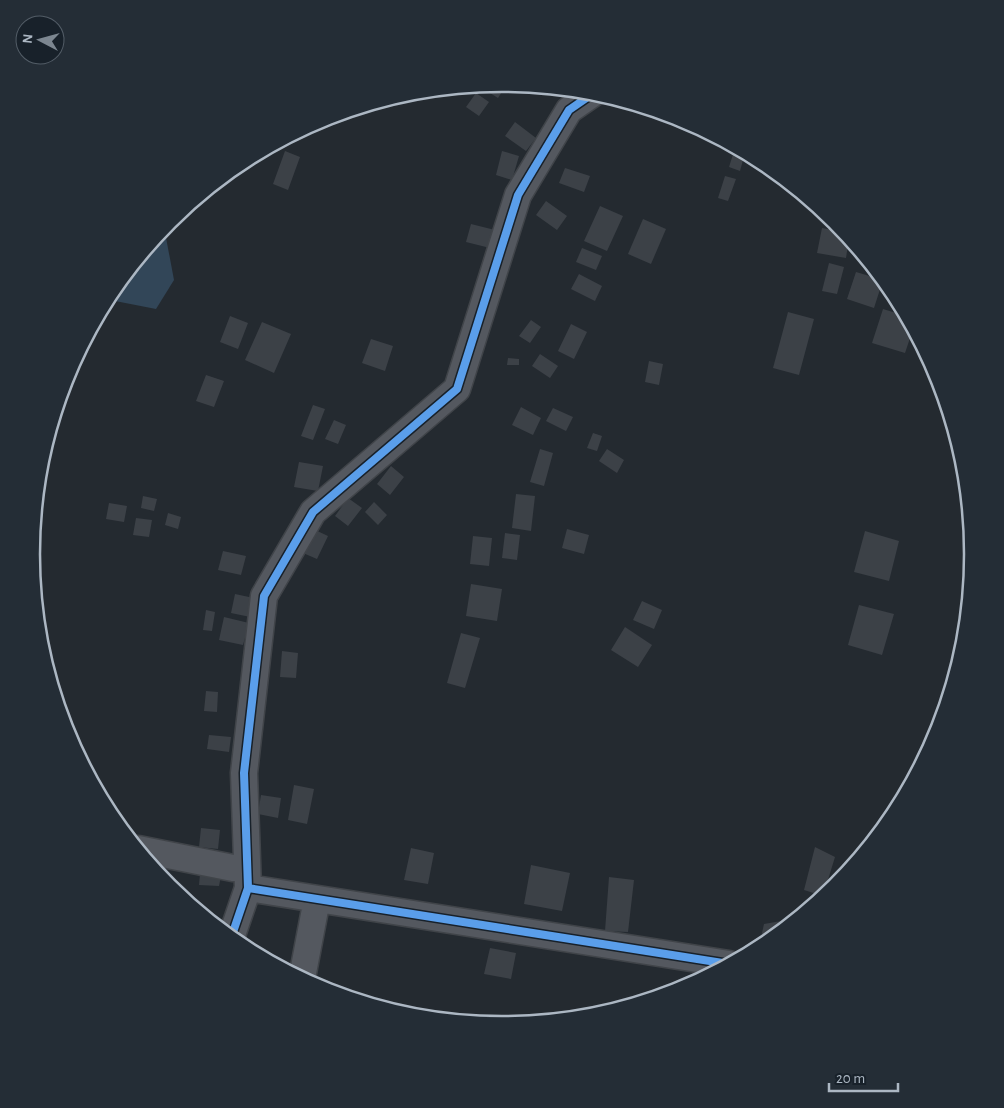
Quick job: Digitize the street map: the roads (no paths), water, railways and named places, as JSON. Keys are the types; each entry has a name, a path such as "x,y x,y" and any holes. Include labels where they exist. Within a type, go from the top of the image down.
{"street":[{"path":"232,929 241,878 244,773 264,596 313,512 457,389 518,195 569,110 583,100"},
{"path":"149,852 316,899 717,962"},
{"path":"303,971 316,899"}],"water":[{"path":"166,237 174,280 156,309 115,301 135,273"}]}
